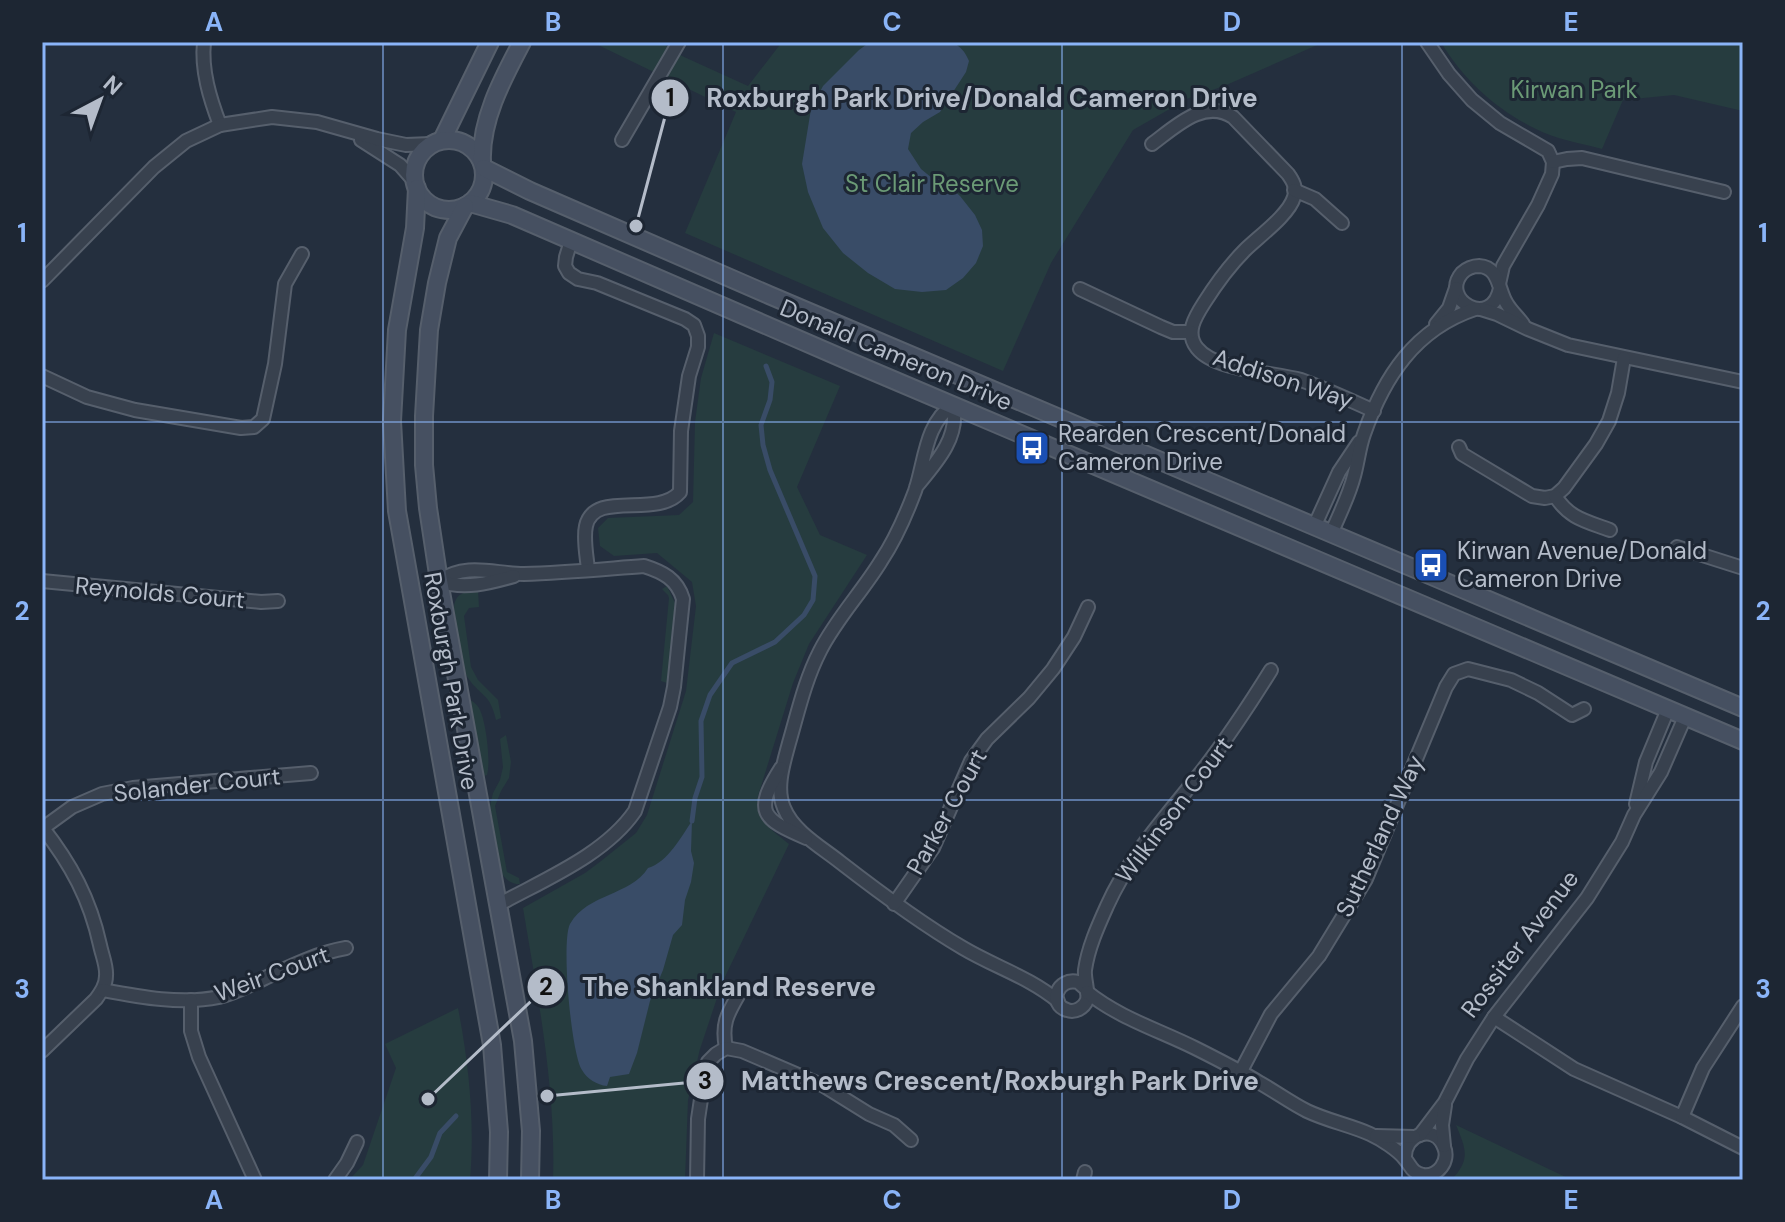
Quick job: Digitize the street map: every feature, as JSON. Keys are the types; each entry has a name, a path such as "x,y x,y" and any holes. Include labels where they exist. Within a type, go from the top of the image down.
{"street":[{"path":"204,42 206,78 220,125"},
{"path":"416,185 414,171 422,151 437,142 490,42"},
{"path":"346,131 400,165 425,200 437,208 451,210 468,204 482,187 481,147 488,117 522,42"},
{"path":"622,140 679,42"},
{"path":"1302,555 1339,472 1363,436 1386,383 1405,354 1429,333 1457,315 1494,302 1498,296 1503,266 1552,174 1553,162 1548,151 1500,123 1472,100 1427,42"},
{"path":"1152,144 1203,111 1224,110 1288,174 1294,190 1315,199 1342,223"},
{"path":"42,281 154,167 186,141 220,125 272,117 317,122 406,145 455,140 476,151 483,165"},
{"path":"1553,162 1582,158 1724,192"},
{"name":"Donald Cameron Drive","path":"483,165 530,191 769,295 1743,708"},
{"name":"Roxburgh Park Drive","path":"416,185 415,228 397,330 392,421 397,511 492,1045 499,1172"},
{"name":"Addison Way","path":"1294,190 1294,197 1285,211 1218,281 1194,319 1191,332 1196,347 1228,366 1295,379 1374,411"},
{"name":"Donald Cameron Drive","path":"468,204 512,215 1743,741"},
{"name":"Roxburgh Park Drive","path":"468,204 448,238 429,330 424,465 436,560 449,580 443,601 523,1041 531,1131 530,1180"},
{"path":"1429,333 1449,308 1461,275 1497,258 1518,239"},
{"path":"571,241 565,266 569,273 685,319 694,325 698,336 681,431 680,492 674,500 662,504 599,508 590,515 585,527 588,570"},
{"path":"44,376 87,397 135,410 241,428 254,427 263,419 275,364 285,284 302,254"},
{"path":"1478,266 1492,271 1497,277 1506,304 1528,329"},
{"path":"1456,287 1460,299 1469,307 1497,314 1568,345 1743,382"},
{"path":"1080,289 1173,332 1191,332"},
{"path":"1459,447 1462,454 1532,496 1555,496 1596,444 1609,421 1624,358"},
{"path":"965,378 953,405 939,417 906,512 881,561 820,650 804,687 783,764 764,798 766,812 771,821 813,841 894,904 965,949 1046,991 1066,1010 1118,1013"},
{"path":"1320,562 1354,479 1363,436"},
{"path":"1555,496 1564,510 1575,517 1610,530"},
{"path":"1677,547 1743,568"},
{"path":"409,584 449,580 493,582 521,574 644,566 660,571 680,588 682,621 670,707 635,811 597,848 498,905"},
{"name":"Reynolds Court","path":"42,581 261,602 278,601"},
{"name":"Parker Court","path":"894,904 933,848 971,761 987,739 1029,698 1053,669 1074,637 1088,607"},
{"name":"Sutherland Way","path":"1241,1071 1271,1014 1319,956 1366,879 1454,674 1468,669 1481,671 1511,680 1538,693 1572,715 1584,709"},
{"name":"Wilkinson Court","path":"1065,982 1088,955 1116,887 1137,851 1198,777 1240,720 1271,670"},
{"name":"Rossiter Avenue","path":"1634,815 1646,762 1680,681"},
{"name":"Rossiter Avenue","path":"1417,1136 1445,1102 1467,1059 1494,1017 1587,898 1661,772 1697,689"},
{"name":"Solander Court","path":"43,828 72,807 102,794 133,788 311,773"},
{"path":"42,1051 96,999 103,990 106,977 95,922 81,887 66,858 43,828"},
{"name":"Weir Court","path":"103,990 191,1000 221,997 297,963 346,948"},
{"name":"Wilkinson Court","path":"1087,991 1085,973 1088,955"},
{"path":"1023,977 1050,983 1078,982 1118,1013 1241,1071 1307,1111 1373,1135 1426,1134 1437,1138 1444,1147 1444,1162 1430,1177 1419,1174 1373,1135"},
{"path":"1058,1001 1057,991 1065,982"},
{"path":"1078,1010 1087,1001 1087,991"},
{"path":"726,1048 723,1033 726,1018 740,992"},
{"path":"191,1000 191,1031 199,1057 255,1180"},
{"path":"1682,1117 1703,1068 1743,1006"},
{"path":"1494,1017 1574,1069 1743,1148"},
{"path":"697,1180 698,1119 708,1062 726,1048 742,1051 824,1086 869,1114 894,1125 911,1140"},
{"name":"Rossiter Avenue","path":"1444,1147 1442,1125 1445,1102"},
{"path":"1409,1180 1406,1147 1417,1136"},
{"path":"335,1180 357,1142"}],"green space":[{"name":"St Clair Reserve","path":"592,42 661,42 682,56 748,86 782,42 1324,42 1189,98 1133,130 1051,263 1003,371 685,233 736,112"},
{"name":"Kirwan Park","path":"1441,42 1743,42 1743,111 1674,95 1623,100 1602,149 1543,132 1508,113 1470,81"},
{"path":"714,333 840,386 797,487 820,535 867,555 809,644 793,683 758,796 762,819 789,844 722,983 700,1049 688,1100 685,1180 553,1180 549,1078 523,908 601,861 636,833 647,815 686,691 696,606 692,582 657,553 614,556 600,546 598,528 608,518 679,515 693,502 695,422 701,378"},
{"path":"667,586 675,603 667,683 661,681 669,598 662,589"},
{"path":"478,590 479,607 469,608 464,616 471,667 478,680 498,700 501,718 496,720 488,700 468,678 462,664 454,608 461,594"},
{"path":"469,699 479,708 486,731 488,761 487,775 484,776"},
{"path":"506,735 511,762 509,778 495,806 507,872 519,878 520,884 510,882 502,874 490,806 503,767 500,739"},
{"path":"458,1008 470,1094 470,1180 349,1180 363,1165 396,1068 385,1044"},
{"path":"1456,1125 1572,1180 1451,1180 1462,1166 1465,1154"}],"water":[{"path":"870,42 951,42 962,50 969,61 966,72 940,112 911,133 908,149 921,169 938,183 947,184 960,196 982,230 983,246 976,263 963,278 946,290 922,292 895,289 868,273 843,253 823,228 808,192 802,164 811,109 823,86"},
{"path":"692,821 691,851 694,863 682,925 673,935 629,1074 610,1077 607,1086 600,1084 589,1079 582,1070 574,1042 567,973 570,924 587,906 631,884 662,860"}],"waterway":[{"path":"692,821 702,777 701,721 710,695 732,663 775,642 804,615 813,600 815,576 770,470 763,445 761,425 770,400 772,382 766,366"},
{"path":"414,1180 431,1157 440,1133 456,1116"}],"place":[{"name":"Roxburgh Park Drive/Donald Cameron Drive","path":"636,226"},
{"name":"Rearden Crescent/Donald Cameron Drive","path":"1032,448"},
{"name":"Kirwan Avenue/Donald Cameron Drive","path":"1431,565"},
{"name":"Matthews Crescent/Roxburgh Park Drive","path":"547,1096"},
{"name":"The Shankland Reserve","path":"428,1099"}]}
